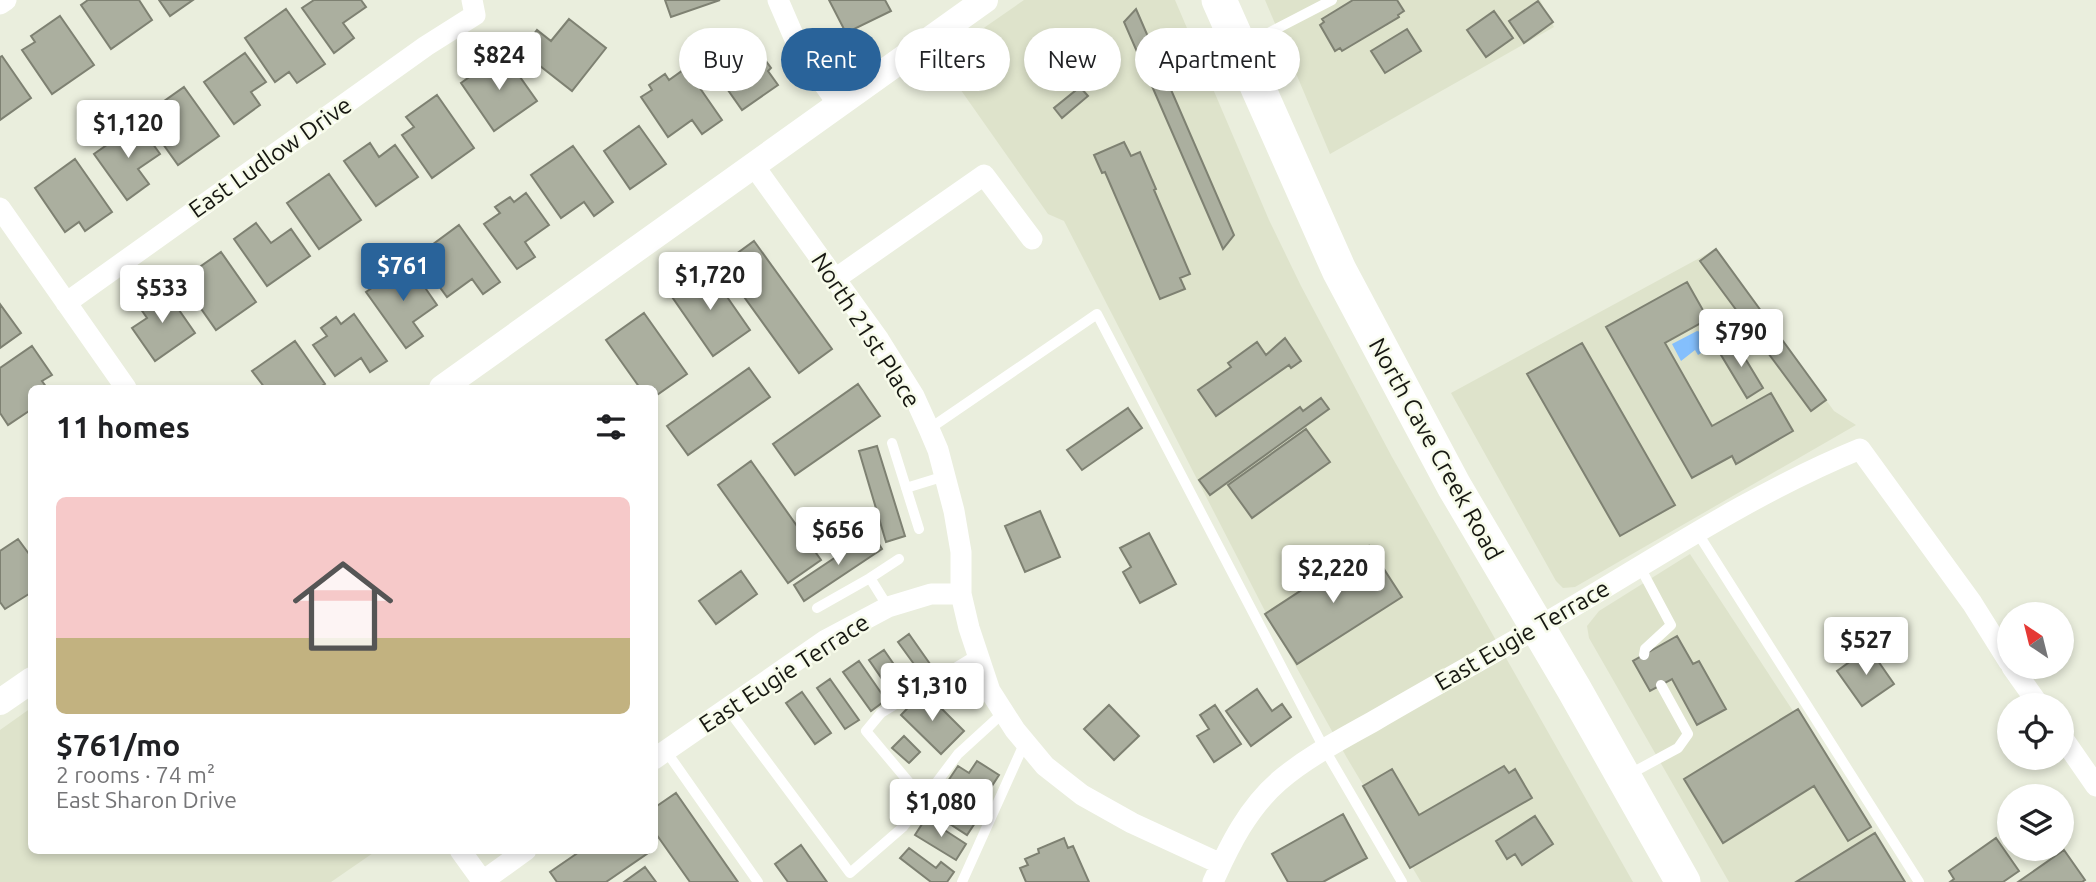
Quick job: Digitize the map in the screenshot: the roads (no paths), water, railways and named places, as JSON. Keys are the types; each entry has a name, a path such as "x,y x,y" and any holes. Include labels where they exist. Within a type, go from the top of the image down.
{"main road":[{"name":"North Cave Creek Road","path":"1219,0 1231,28"},
{"name":"North Cave Creek Road","path":"1259,91 1339,270 1454,486 1683,882"}],"street":[{"path":"0,4 6,0"},
{"path":"778,0 800,51 839,105"},
{"path":"446,385 985,0"},
{"name":"East Ludlow Drive","path":"66,303 426,46 474,7"},
{"name":"North 21st Place","path":"754,166 878,340 914,397 929,429 946,475 954,511 961,552 961,594 990,691 1045,766 1082,795 1217,873"},
{"path":"835,279 984,175 1032,239"},
{"path":"0,208 124,385"},
{"name":"East Eugie Terrace","path":"1217,873 1249,813 1280,780 1325,750 1697,532 1811,469 1860,449 1972,603 1997,643"},
{"name":"East Eugie Terrace","path":"660,755 826,640 888,607 931,594 961,594"},
{"path":"0,702 28,683"},
{"path":"2074,754 2096,786"},
{"path":"463,854 483,882 521,854"}],"lane":[{"path":"1278,28 1332,0"},
{"path":"929,429 1097,314 1325,750 1402,882"},
{"path":"892,443 919,530"},
{"path":"906,488 946,475"},
{"path":"1697,532 1919,882"},
{"path":"817,608 899,559"},
{"path":"1640,567 1671,625 1645,649 1644,654"},
{"path":"870,578 888,607"},
{"path":"923,799 866,731 881,712 978,654"},
{"path":"1623,778 1678,748 1688,734 1661,685"},
{"path":"727,708 850,873 902,827 958,754 1004,712"},
{"path":"962,882 1026,742"},
{"path":"660,755 758,882"}],"water":[{"path":"1697,331 1701,332 1708,342 1701,346 1704,351 1698,355 1695,350 1681,361 1672,344"}]}
